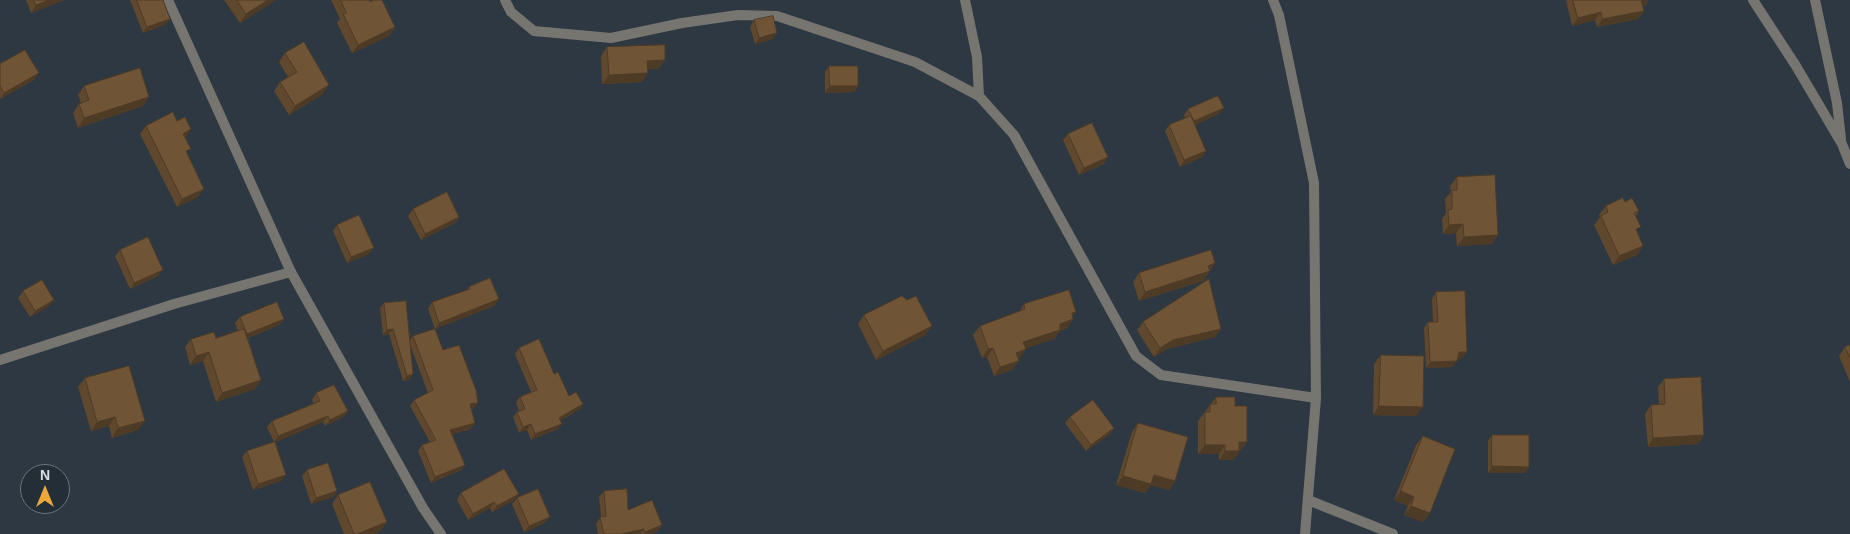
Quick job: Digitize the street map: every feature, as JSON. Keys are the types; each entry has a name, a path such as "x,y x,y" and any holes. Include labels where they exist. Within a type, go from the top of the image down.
{"street":[{"path":"168,0 291,272 423,508 441,534"},
{"path":"505,0 511,12 534,31 611,38 682,23 738,15 777,16 915,62 979,96 1014,135 1136,356 1161,374 1316,398"},
{"path":"965,0 977,57 979,96"},
{"path":"1273,0 1279,15 1314,183 1316,398 1305,534"},
{"path":"1753,0 1796,66 1842,144 1850,164"},
{"path":"1815,0 1837,103 1842,144"},
{"path":"0,360 174,304 291,272"},
{"path":"1308,500 1393,534"}],"building":[{"path":"34,0 49,0 36,5"},
{"path":"137,0 163,0 170,19 147,27"},
{"path":"237,0 268,0 246,14"},
{"path":"341,0 369,0 370,2 382,0 395,27 358,45 343,14 346,13"},
{"path":"1573,0 1641,0 1644,11 1602,19 1601,12 1578,18"},
{"path":"773,16 777,33 759,38 754,20"},
{"path":"304,42 329,85 295,106 280,82 297,72 285,53"},
{"path":"665,45 665,60 647,61 648,73 609,75 607,47"},
{"path":"25,50 39,73 4,93 0,86 0,64"},
{"path":"829,66 858,66 858,86 830,86"},
{"path":"140,68 149,97 84,118 79,104 89,100 84,86"},
{"path":"1218,96 1224,108 1194,121 1188,109"},
{"path":"173,112 177,121 185,117 191,129 183,134 191,149 186,151 204,189 182,199 146,126"},
{"path":"1191,116 1206,151 1184,160 1169,125"},
{"path":"1092,123 1108,157 1084,168 1068,134"},
{"path":"1495,175 1498,235 1464,237 1463,224 1449,225 1448,210 1452,209 1452,190 1457,190 1457,177"},
{"path":"447,192 459,217 425,234 413,209"},
{"path":"1623,198 1625,202 1632,198 1639,211 1634,213 1641,227 1636,229 1643,246 1619,256 1601,216 1608,212 1606,206"},
{"path":"359,215 374,248 351,257 337,225"},
{"path":"148,237 163,270 134,283 120,250"},
{"path":"1211,250 1215,263 1208,266 1210,271 1145,292 1139,273"},
{"path":"490,278 499,299 439,323 432,302 470,289 469,287"},
{"path":"1209,279 1221,329 1173,340 1160,348 1143,322"},
{"path":"42,280 54,300 35,311 23,291"},
{"path":"1069,290 1076,312 1072,313 1073,319 1060,324 1060,330 1023,342 1026,349 1016,353 1019,361 1000,367 993,348 988,349 980,326 1025,309 1024,304"},
{"path":"1465,291 1467,352 1459,352 1457,361 1430,362 1428,322 1438,322 1436,292"},
{"path":"902,296 907,300 916,296 932,326 883,351 864,315"},
{"path":"406,301 413,374 407,376 393,329 387,330 384,303"},
{"path":"277,302 284,319 247,334 240,317"},
{"path":"244,329 261,380 222,393 209,352 196,356 191,339 214,332 216,338"},
{"path":"435,329 443,350 459,345 476,390 478,403 470,404 475,423 450,430 465,465 435,477 422,445 436,440 414,400 433,390 413,336"},
{"path":"539,339 554,374 558,372 569,396 576,392 583,404 559,418 562,424 535,434 531,424 523,427 517,412 525,409 520,397 537,390 519,348"},
{"path":"1850,345 1850,358 1845,347"},
{"path":"1381,355 1424,356 1423,407 1379,406"},
{"path":"129,366 145,421 118,428 115,417 97,422 85,378"},
{"path":"1701,377 1704,435 1653,438 1651,405 1665,404 1664,379"},
{"path":"334,385 348,411 330,420 328,416 278,436 272,421 320,401 316,393"},
{"path":"1216,397 1235,397 1235,406 1247,406 1247,442 1239,442 1239,451 1225,451 1225,445 1205,445 1205,412 1210,412 1210,404 1216,404"},
{"path":"1093,400 1114,428 1091,445 1070,417"},
{"path":"1138,423 1188,437 1175,481 1154,475 1151,484 1123,476"},
{"path":"1492,435 1529,435 1529,467 1492,466"},
{"path":"1423,436 1455,449 1430,513 1411,506 1414,497 1401,491"},
{"path":"275,442 286,475 258,484 247,451"},
{"path":"328,463 337,491 316,498 307,470"},
{"path":"504,469 519,494 497,506 494,502 473,514 461,493"},
{"path":"370,482 387,522 354,534 338,495"},
{"path":"538,489 550,517 529,526 517,498"},
{"path":"627,489 628,510 652,500 662,525 645,532 644,529 621,534 604,534 600,517 606,516 604,491"}]}
